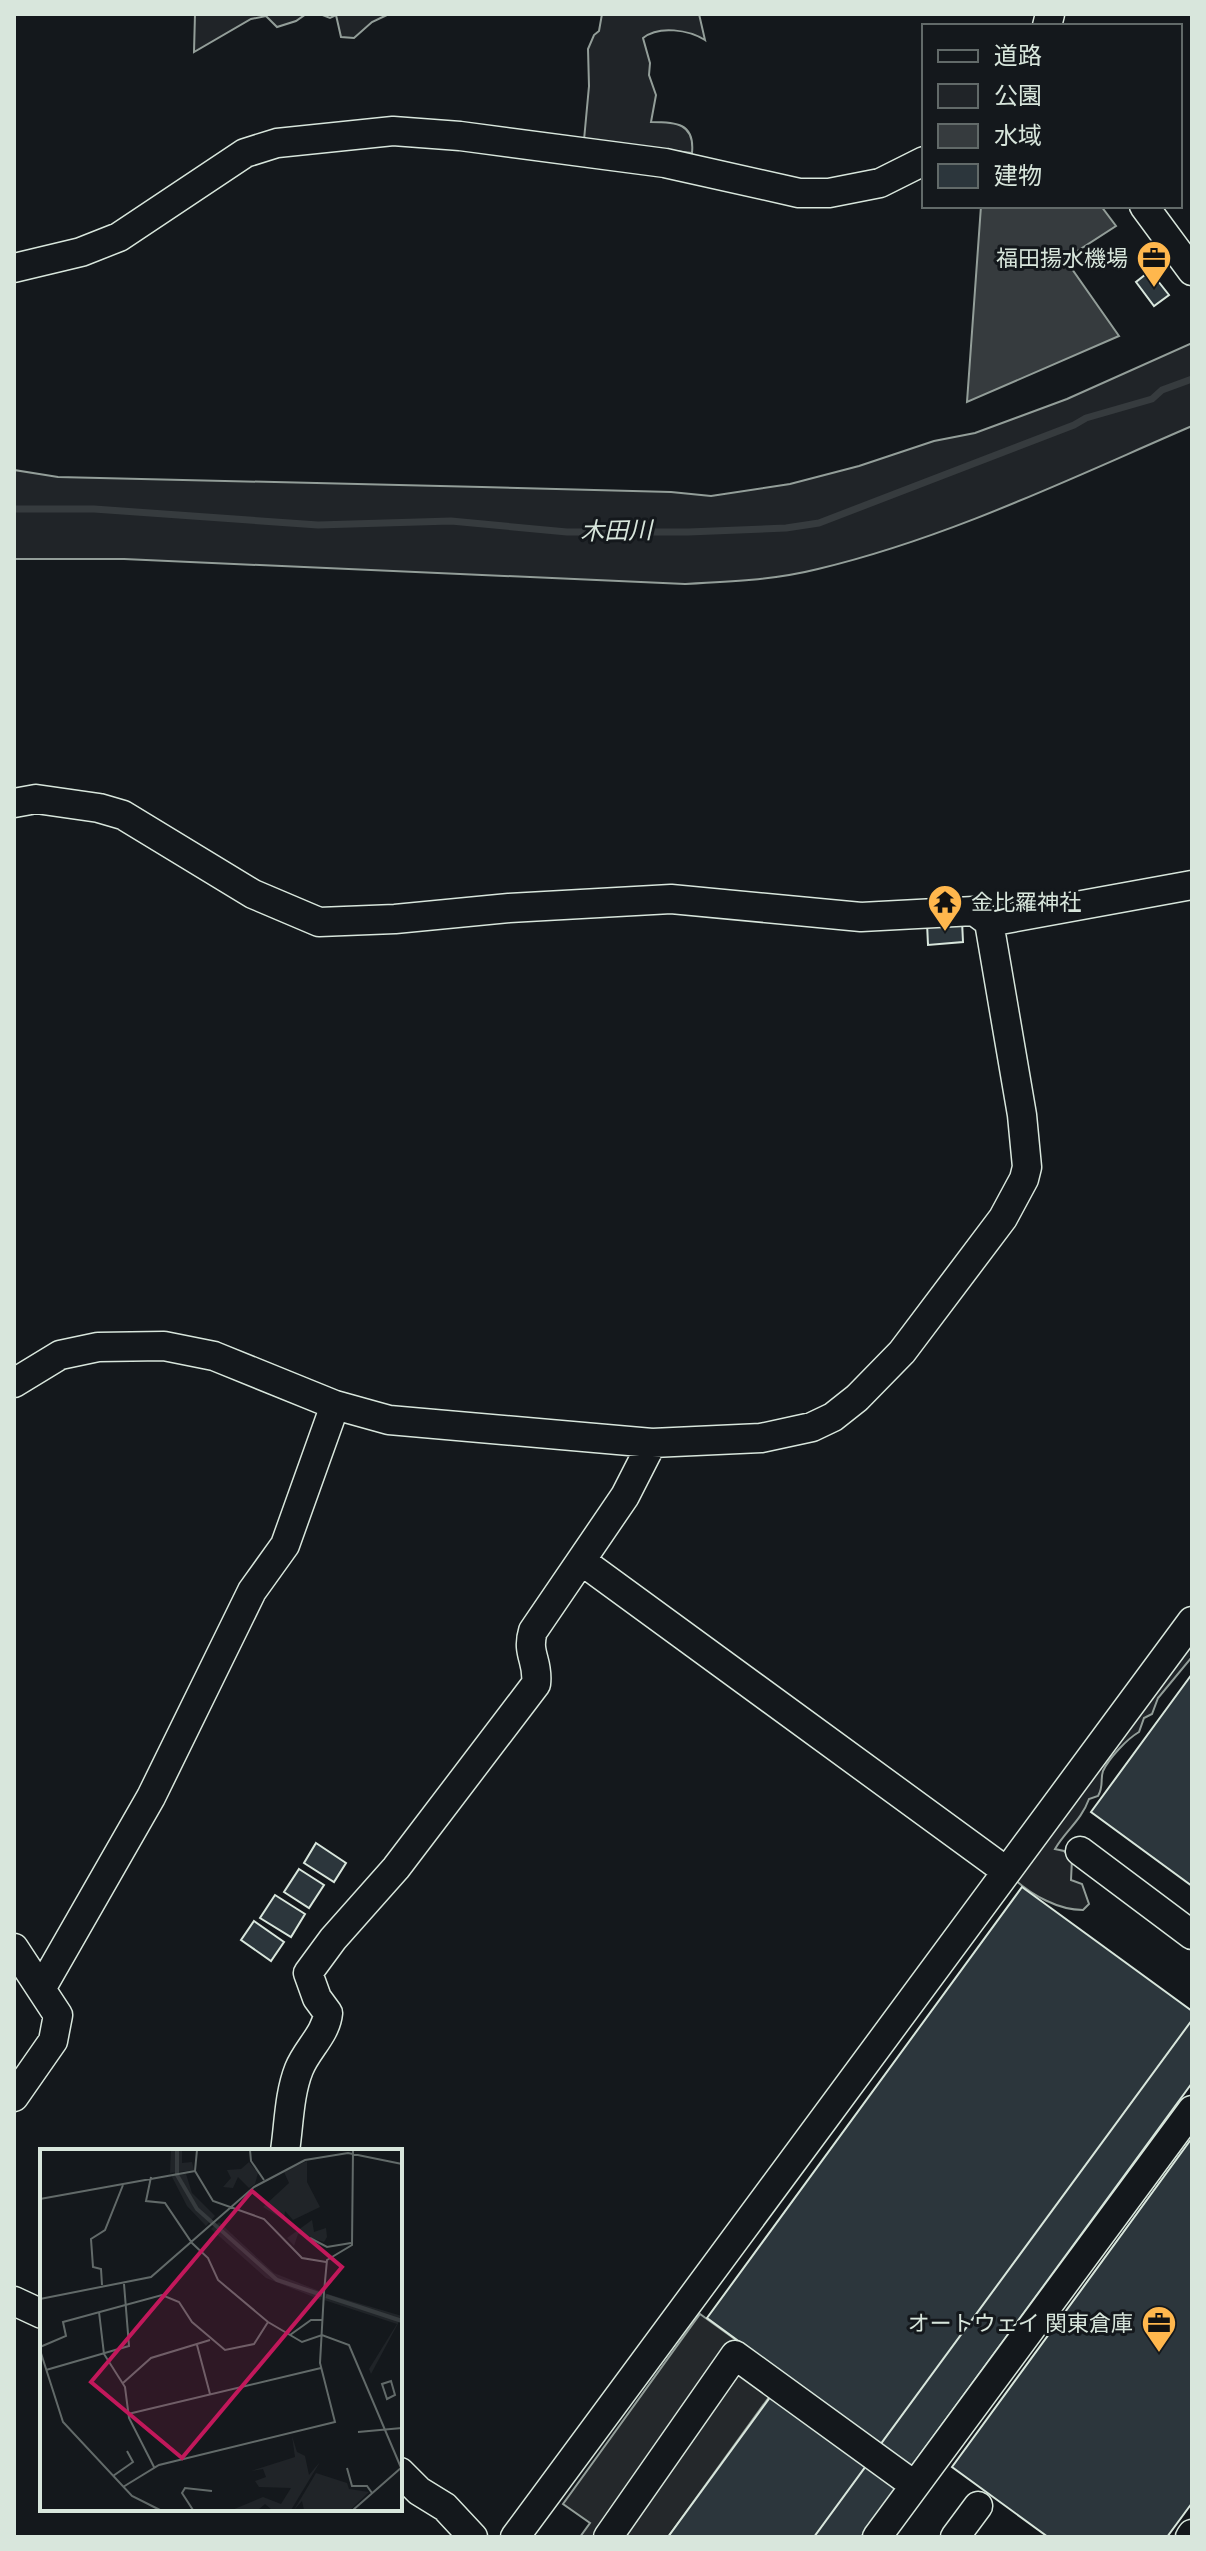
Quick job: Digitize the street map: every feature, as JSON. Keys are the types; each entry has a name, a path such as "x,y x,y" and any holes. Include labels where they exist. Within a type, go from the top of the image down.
{"street":[{"path":"14,268 81,252 119,237 245,153 258,147 303,140 393,131 460,136 665,163 799,193 829,193 880,183 922,162"},
{"path":"1145,208 1192,271"},
{"path":"14,803 36,799 99,808 123,815 253,894 319,922 671,899 861,917 974,911 989,922 1022,1115 1027,1167 1003,1218 902,1352 857,1398 833,1417 812,1427 777,1436 652,1443 389,1420 335,1405 214,1356 164,1346 98,1347 60,1355 14,1383"},
{"path":"989,922 1192,885"},
{"path":"41,1989 151,1797 252,1591 285,1545 335,1405"},
{"path":"285,2149 296,2080 327,2022 328,2013 317,1998 308,1973 333,1939 396,1868 536,1684 538,1670 529,1645 533,1631 583,1562 625,1496 652,1443"},
{"path":"583,1562 1006,1871"},
{"path":"515,2537 1192,1621"},
{"path":"1080,1851 1192,1935"},
{"path":"14,1948 58,2015 53,2041 14,2097"},
{"path":"877,2537 1192,2110"},
{"path":"14,2301 40,2314"},
{"path":"608,2537 735,2355 914,2485"},
{"path":"402,2474 419,2491 445,2507 473,2537"},
{"path":"955,2537 978,2506"}],"green space":[{"path":"195,14 306,14 277,27 266,16 251,19 194,52"},
{"path":"320,14 389,14 372,22 354,38 341,37 336,15 330,18"},
{"path":"602,14 699,14 705,40 674,30 657,31 643,38 656,95 651,122 682,126 690,136 692,153 584,140 589,86 588,49 599,31"},
{"path":"1192,343 1192,426 961,524 866,556 801,573 685,584 124,559 14,559 14,470 58,477 671,492 711,496 790,484 859,466 934,441 975,433 1067,399"},
{"path":"1192,1637 1192,1657 1158,1698 1152,1714 1144,1718 1139,1732 1109,1760 1103,1771 1098,1796 1089,1799 1055,1849 1064,1851 1072,1859 1071,1880 1082,1884 1089,1904 1083,1910 1074,1909 1037,1896 1014,1879"}],"shaded area":[{"path":"700,2314 785,2375 668,2537 580,2537 590,2523 563,2504"}],"water":[{"path":"981,208 1102,208 1116,226 1065,259 1119,336 967,402"}],"building":[{"path":"1150,271 1169,295 1154,306 1136,282"},
{"name":"金比羅神社","path":"962,921 963,942 928,945 927,923"},
{"path":"1192,1674 1192,1886 1091,1812"},
{"path":"316,1843 346,1863 334,1882 304,1863"},
{"path":"299,1869 324,1885 309,1908 284,1892"},
{"path":"1022,1887 1192,2011 1192,2020 880,2445 707,2318"},
{"path":"275,1895 305,1914 291,1937 260,1918"},
{"path":"254,1921 284,1942 271,1961 241,1940"},
{"path":"1192,2020 1192,2083 911,2467 880,2445"},
{"path":"1192,2138 1192,2503 1167,2537 1048,2537 952,2467"},
{"path":"771,2396 866,2466 814,2537 668,2537"},
{"path":"866,2466 897,2488 861,2537 814,2537"}],"waterway":[{"name":"木田川","path":"14,509 94,509 318,525 451,521 567,532 786,528 819,523 1086,418 1152,399 1162,390 1192,379"}],"place":[{"name":"福田揚水機場","path":"1154,289"},
{"name":"金比羅神社","path":"945,933"},
{"name":"オートウェイ 関東倉庫","path":"1159,2354"}]}
